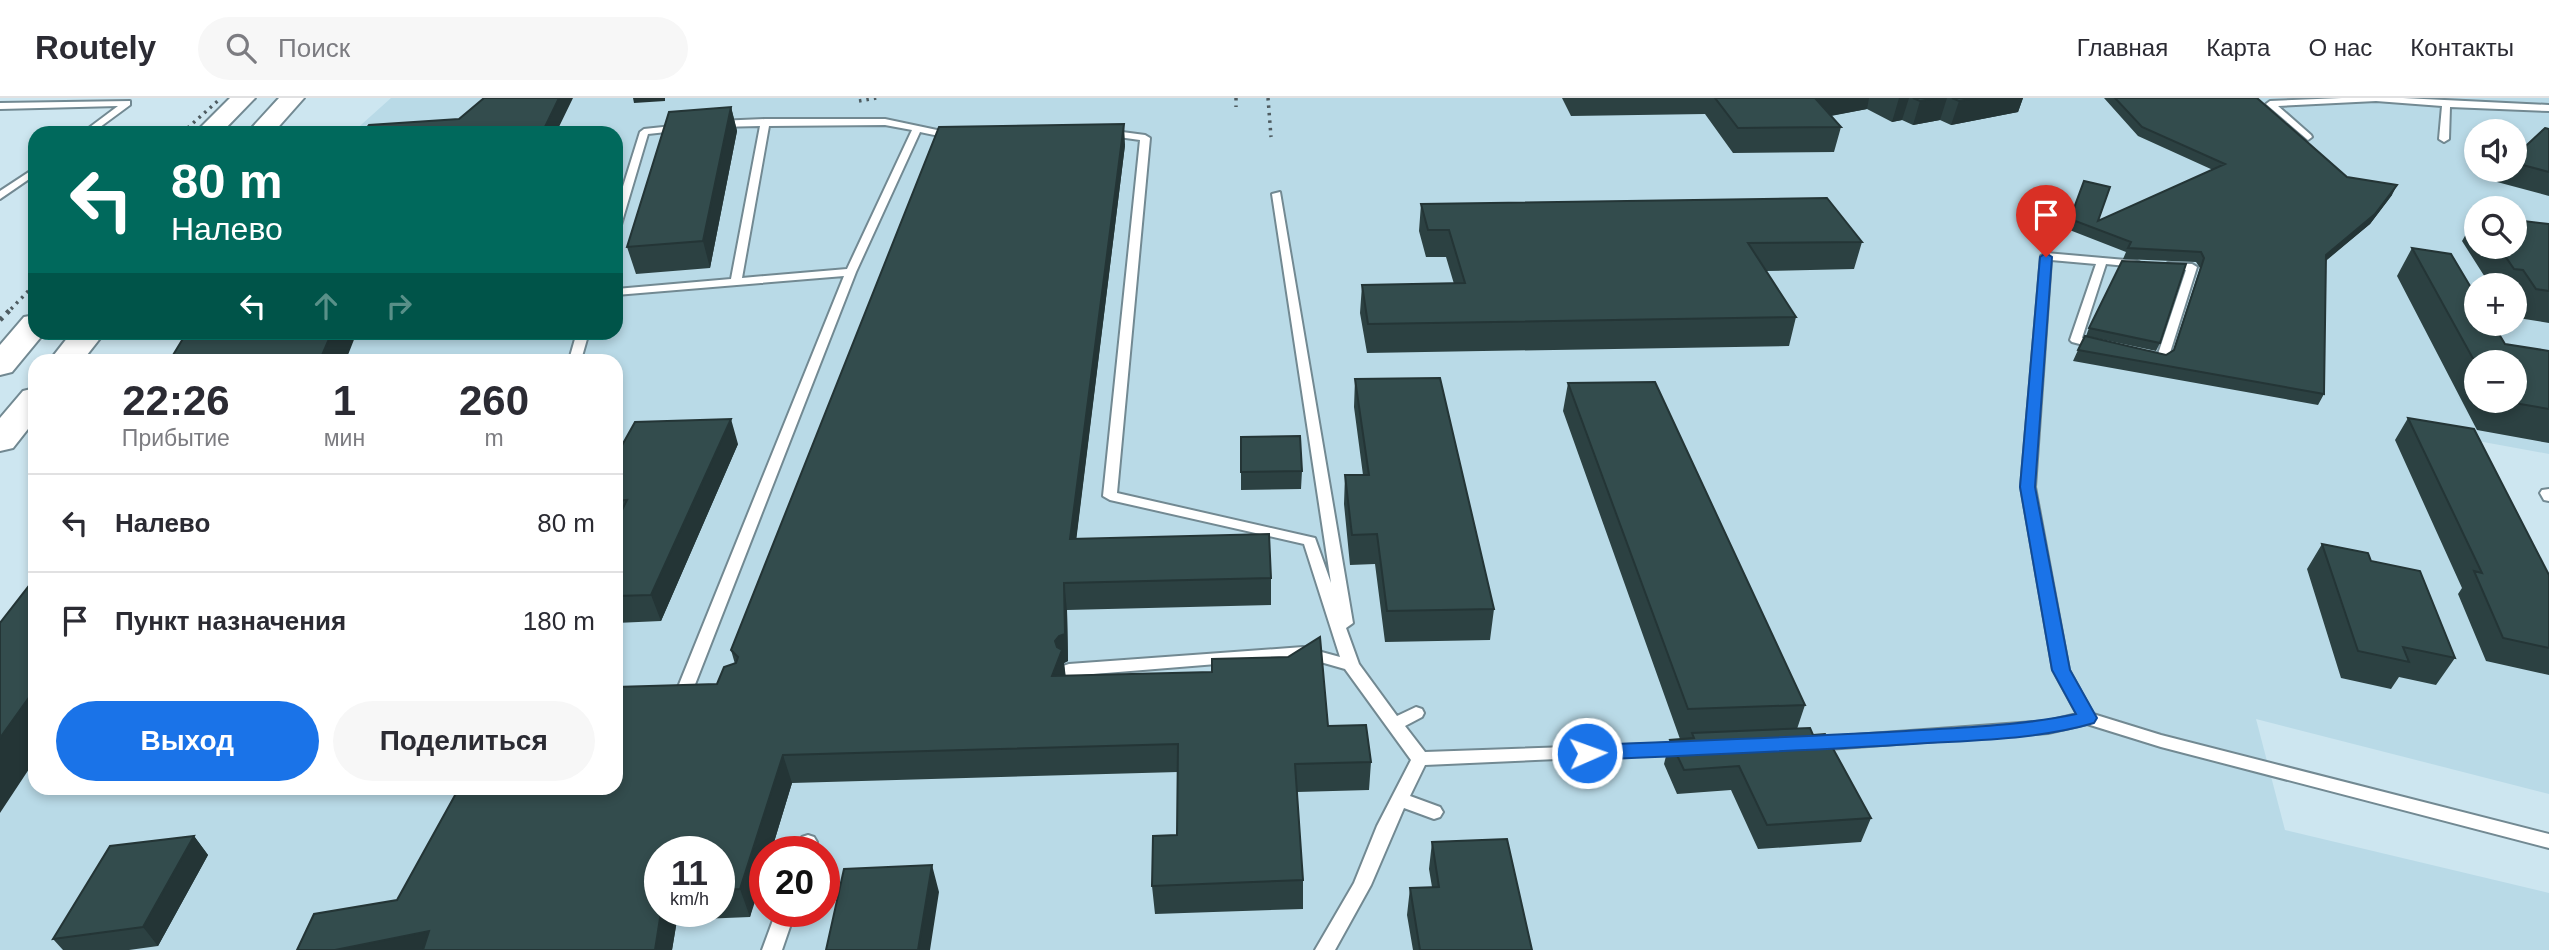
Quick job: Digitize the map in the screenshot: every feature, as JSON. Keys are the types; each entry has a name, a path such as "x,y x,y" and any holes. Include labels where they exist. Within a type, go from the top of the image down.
{"main road":[{"path":"214,126 243,98"},
{"path":"266,126 292,98"},
{"path":"0,365 28,332"},
{"path":"71,354 83,340"},
{"path":"0,440 28,406"}],"lane":[{"path":"2308,137 2270,104 2372,99 2549,108"},
{"path":"0,106 127,103 96,126"},
{"path":"2444,139 2446,103"},
{"path":"736,282 765,122"},
{"path":"710,125 885,122 937,133 965,132"},
{"path":"623,202 644,132 696,127"},
{"path":"685,687 850,272 917,129"},
{"path":"1090,131 1145,138 1110,496 1310,541 1351,665 1420,759"},
{"path":"0,196 28,176"},
{"path":"623,177 631,176"},
{"path":"1277,194 1351,665"},
{"path":"2087,718 2061,670 2028,487 2046,257 2101,263 2192,267 2162,359 2137,354"},
{"path":"2101,263 2076,340 2113,348"},
{"path":"623,291 850,272"},
{"path":"1069,670 1303,652 1351,665"},
{"path":"1394,725 1416,713"},
{"path":"1792,745 2048,727 2087,718 2161,741 2549,841"},
{"path":"1420,759 1698,749"},
{"path":"1325,950 1362,885 1420,759"},
{"path":"1400,799 1434,812"},
{"path":"772,950 780,927"}],"shaded area":[{"path":"391,98 2549,98 2549,454 2456,437 2549,619 2549,794 2256,719 2285,830 2549,893 2549,950 0,950 0,632 28,597 28,795 623,795 623,354 189,354 198,340 623,340 623,126 360,126"}],"building":[{"path":"484,98 559,98 545,126 368,126 459,119"},
{"path":"1715,98 1815,98 1841,127 1738,128"},
{"path":"1913,98 1936,98 1920,101"},
{"path":"1952,98 1975,98 1959,101"},
{"path":"2115,98 2257,98 2347,177 2397,185 2375,214 2326,255 2324,394 2078,350 2085,336 2166,355 2174,350 2204,258 2201,252 2128,248 2131,242 2070,219 2084,181 2110,187 2098,221 2225,164 2142,127"},
{"path":"731,107 703,241 627,247 669,112"},
{"path":"1124,124 1070,539 1269,534 1271,578 1064,583 1065,634 1055,641 1057,647 1062,650 1052,676 1212,672 1212,659 1288,657 1320,637 1328,726 1366,725 1371,762 1295,764 1303,880 1152,886 1153,836 1177,835 1178,744 783,755 757,836 749,836 749,861 740,889 735,889 735,836 644,836 644,927 659,927 655,950 423,950 429,931 335,950 297,950 314,914 397,900 455,795 623,795 623,687 717,684 724,667 736,663 738,657 731,650 939,127"},
{"path":"2545,128 2549,129 2549,172 2527,166 2527,145"},
{"path":"1827,198 1862,242 1748,243 1796,317 1368,324 1362,285 1465,283 1449,230 1428,230 1421,204"},
{"path":"2527,221 2549,224 2549,291 2536,289 2527,273 2514,269 2507,259 2527,259"},
{"path":"2412,248 2451,254 2464,276 2464,336 2500,336 2505,344 2549,351 2549,409 2527,405 2527,350 2468,350"},
{"path":"2122,261 2186,264 2160,343 2089,328"},
{"path":"182,340 329,340 323,354 174,354"},
{"path":"1440,378 1494,609 1387,611 1377,534 1352,535 1345,475 1369,475 1355,379"},
{"path":"1655,382 1805,705 1688,709 1568,383"},
{"path":"2408,418 2474,429 2549,575 2549,648 2503,638 2474,571 2482,573"},
{"path":"731,419 651,595 623,596 623,508 627,500 623,500 623,443 635,422"},
{"path":"1300,436 1302,471 1241,472 1241,437"},
{"path":"2322,544 2368,553 2371,561 2420,571 2455,658 2403,647 2409,662 2358,651"},
{"path":"28,587 28,699 0,738 0,623"},
{"path":"1810,728 1813,735 1825,734 1871,818 1767,825 1739,766 1684,770 1670,740 1694,738 1692,733"},
{"path":"194,836 143,927 53,939 110,846"},
{"path":"1507,839 1532,950 1420,950 1410,888 1439,887 1432,842"},
{"path":"932,865 918,950 826,950 831,927 840,927 840,887 844,869"}],"railway":[{"path":"190,126 221,98"},
{"path":"859,101 877,98"},
{"path":"1236,98 1236,107"},
{"path":"1268,98 1271,137"},
{"path":"11,309 28,291"},
{"path":"0,320 11,309"}],"route":[{"path":"1587,753 1982,733 2048,727 2087,718 2061,670 2028,487 2046,257"}]}
